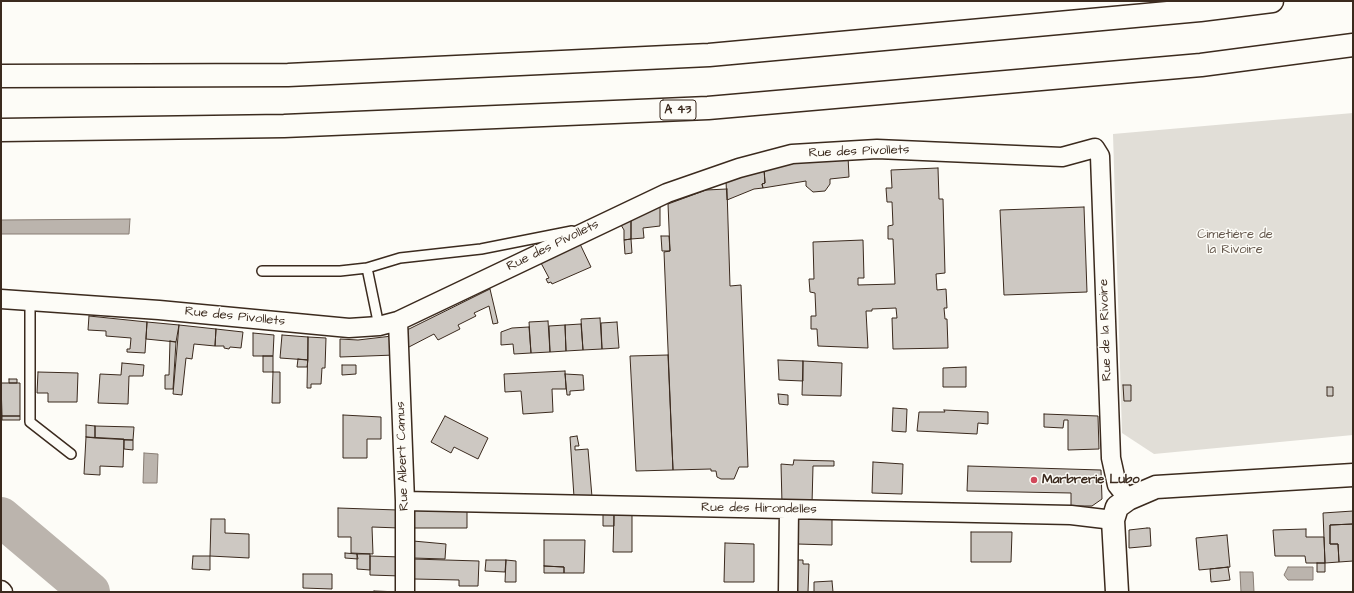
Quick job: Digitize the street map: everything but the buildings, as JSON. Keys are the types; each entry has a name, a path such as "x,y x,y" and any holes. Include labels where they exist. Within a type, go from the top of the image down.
{"main road":[{"path":"1,76 288,75 709,55 1200,10 1272,1"},
{"name":"A 43","path":"1,130 284,126 708,108 1201,65 1353,46"},
{"path":"1117,592 1113,520 1117,507 1128,498 1156,486 1353,475"}],"street":[{"name":"Rue des Pivollets","path":"1,298 159,310 349,328 379,326 398,321 667,193 739,168 792,154 877,149 1062,156 1095,148 1100,156"},
{"name":"Rue de la Rivoire","path":"1100,156 1111,458 1117,485 1128,498"},
{"name":"Rue Albert Camus","path":"398,321 405,501 405,592"},
{"name":"Rue des Hirondelles","path":"405,501 1071,515 1113,520"},
{"path":"788,592 789,510"}],"lane":[{"path":"262,271 340,271 367,268 400,258 481,249 591,228"},
{"path":"367,268 379,326"},
{"path":"30,301 30,422 71,454"}],"green space":[{"name":"Cimetière de la Rivoire","path":"1353,113 1353,435 1154,454 1122,433 1113,134"}],"shaded area":[{"path":"130,219 129,234 1,234 1,220"},
{"path":"144,453 158,454 157,483 143,483"},
{"path":"1288,567 1313,567 1313,580 1288,580 1284,575"},
{"path":"1240,572 1253,572 1254,592 1241,592"}],"waterway":[{"path":"1,517 90,592"}],"place":[{"name":"Marbrerie Lubo","path":"1034,480"}]}
